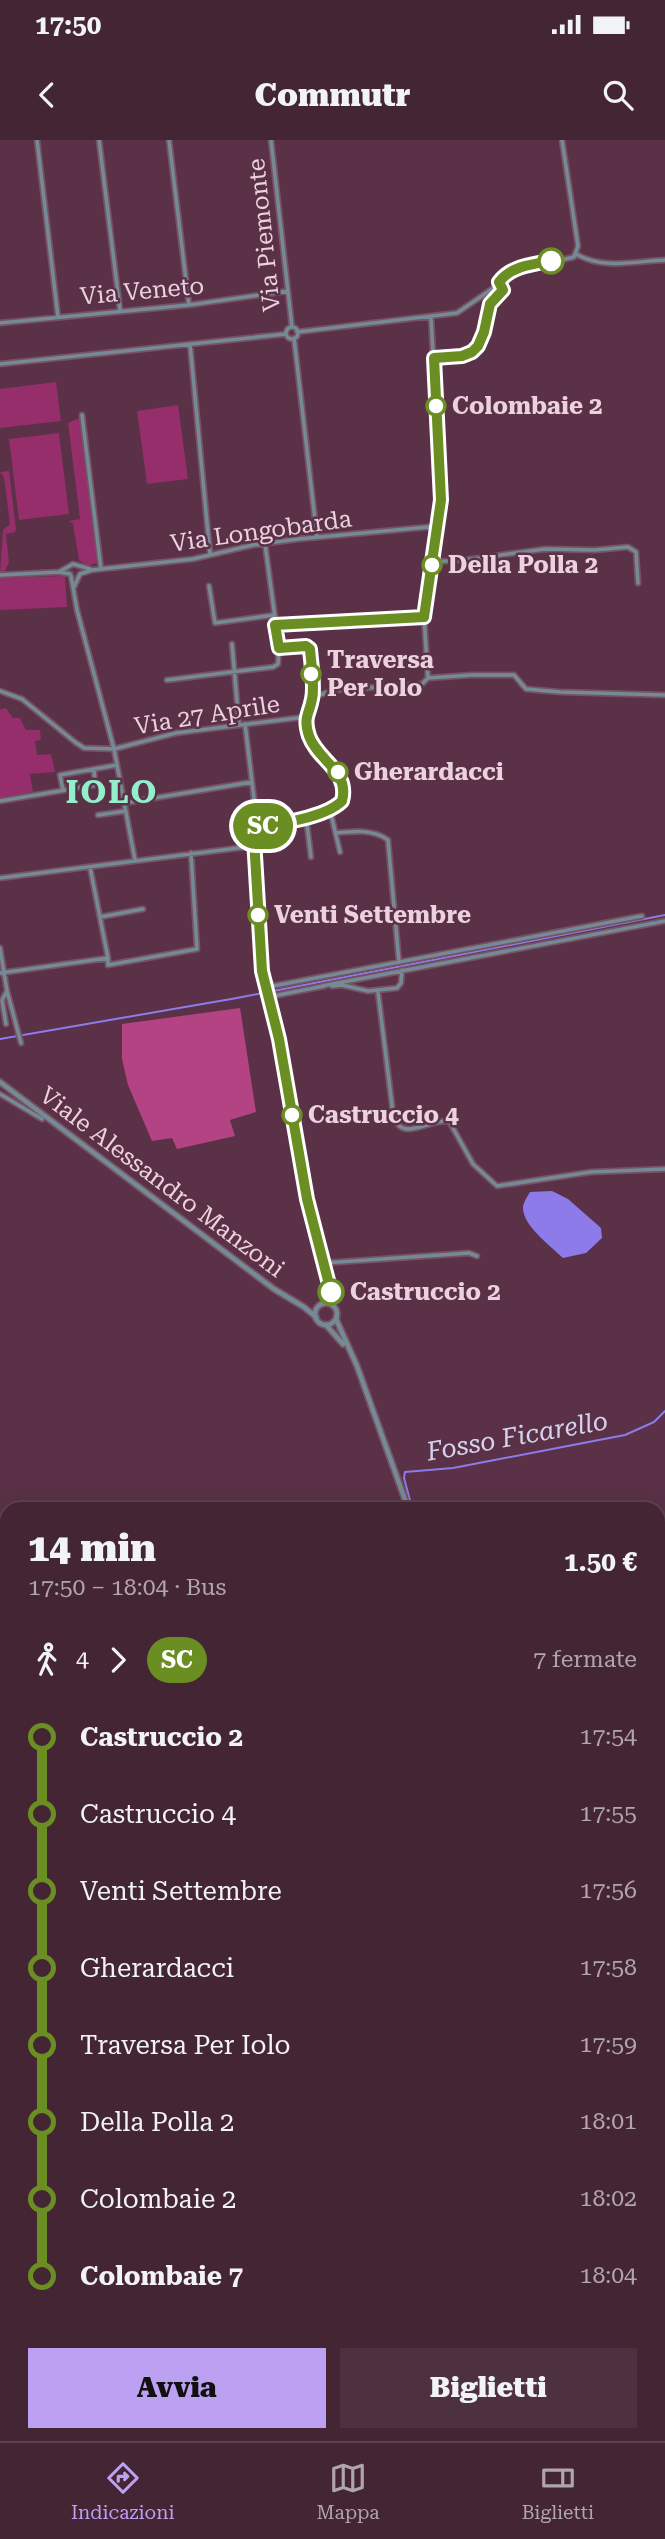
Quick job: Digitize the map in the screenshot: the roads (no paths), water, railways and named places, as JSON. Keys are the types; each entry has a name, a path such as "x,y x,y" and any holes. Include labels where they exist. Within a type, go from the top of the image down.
{"street":[{"path":"37,140 58,317"},
{"path":"99,140 120,310"},
{"path":"169,140 189,305"},
{"name":"Via Piemonte","path":"271,140 292,327"},
{"path":"297,332 457,313 514,270 570,259 576,254 578,246 562,140"},
{"path":"576,254 604,262 629,264 665,260"},
{"path":"434,358 462,356 478,346 490,304 503,290 499,282"},
{"name":"Via Veneto","path":"0,323 189,305 288,291"},
{"path":"428,678 424,617 441,500 431,317"},
{"path":"286,334 287,329 292,327 297,332"},
{"path":"297,332 294,338 317,537"},
{"path":"286,334 289,338 294,338"},
{"path":"0,365 286,334"},
{"path":"190,344 211,554"},
{"path":"82,415 101,569"},
{"name":"Via Longobarda","path":"59,572 79,575 92,570 193,559 265,544 317,537 428,527 435,529"},
{"path":"167,680 276,666 279,661 279,648 265,544"},
{"path":"432,562 545,549 587,551 628,547 636,552 638,583"},
{"name":"Via Longobarda","path":"59,572 74,564 92,570"},
{"path":"74,587 79,566"},
{"path":"69,568 77,610 114,749 135,860"},
{"path":"0,575 59,572"},
{"path":"209,586 215,623 274,615"},
{"path":"275,625 424,617"},
{"path":"232,644 256,814 254,846 262,971 279,1039 307,1199 336,1319 357,1366 406,1502"},
{"path":"254,827 330,810 342,801 344,792 341,778 315,750 305,717 313,697 309,648 279,648"},
{"path":"313,697 325,692 422,684 428,678 471,675 514,675 526,689 665,695"},
{"path":"0,691 23,699 84,748 114,749"},
{"name":"Via 27 Aprile","path":"114,749 176,733 305,717"},
{"path":"63,790 60,775 117,765"},
{"path":"0,801 95,785 94,769"},
{"path":"124,803 252,782"},
{"path":"330,810 340,852"},
{"path":"98,815 126,811"},
{"path":"306,817 311,857"},
{"path":"335,833 371,833 383,836 388,841 399,962"},
{"path":"0,878 254,846"},
{"path":"90,867 108,965 197,949 191,853"},
{"path":"100,917 143,909"},
{"path":"262,971 273,986 642,916"},
{"path":"268,997 665,920"},
{"path":"0,948 2,973 21,1043"},
{"path":"2,973 108,958"},
{"path":"322,986 342,985 378,992 399,987 402,970"},
{"path":"6,1024 2,998 7,991"},
{"path":"378,992 393,1113 396,1125 401,1129 449,1121 473,1164 496,1186 591,1172 665,1169"},
{"name":"Viale Alessandro Manzoni","path":"0,1082 285,1297 316,1317"},
{"path":"0,1094 41,1119"},
{"path":"324,1263 469,1253 477,1256"},
{"path":"329,1284 329,1298 321,1305 316,1317 350,1354"},
{"path":"304,1307 333,1306"},
{"path":"326,1325 336,1319"}],"waterway":[{"path":"0,1039 237,998 665,915"},
{"name":"Fosso Ficarello","path":"410,1502 405,1472 453,1468 625,1435 654,1422 665,1411"}],"place":[{"name":"Colombaie 2","path":"436,406"},
{"name":"Della Polla 2","path":"432,565"},
{"name":"Traversa Per Iolo","path":"311,674"},
{"name":"Gherardacci","path":"338,772"},
{"name":"Venti Settembre","path":"258,915"},
{"name":"Castruccio 4","path":"292,1115"},
{"name":"Castruccio 2","path":"331,1292"}],"district":[{"name":"IOLO","path":"112,792"}]}
